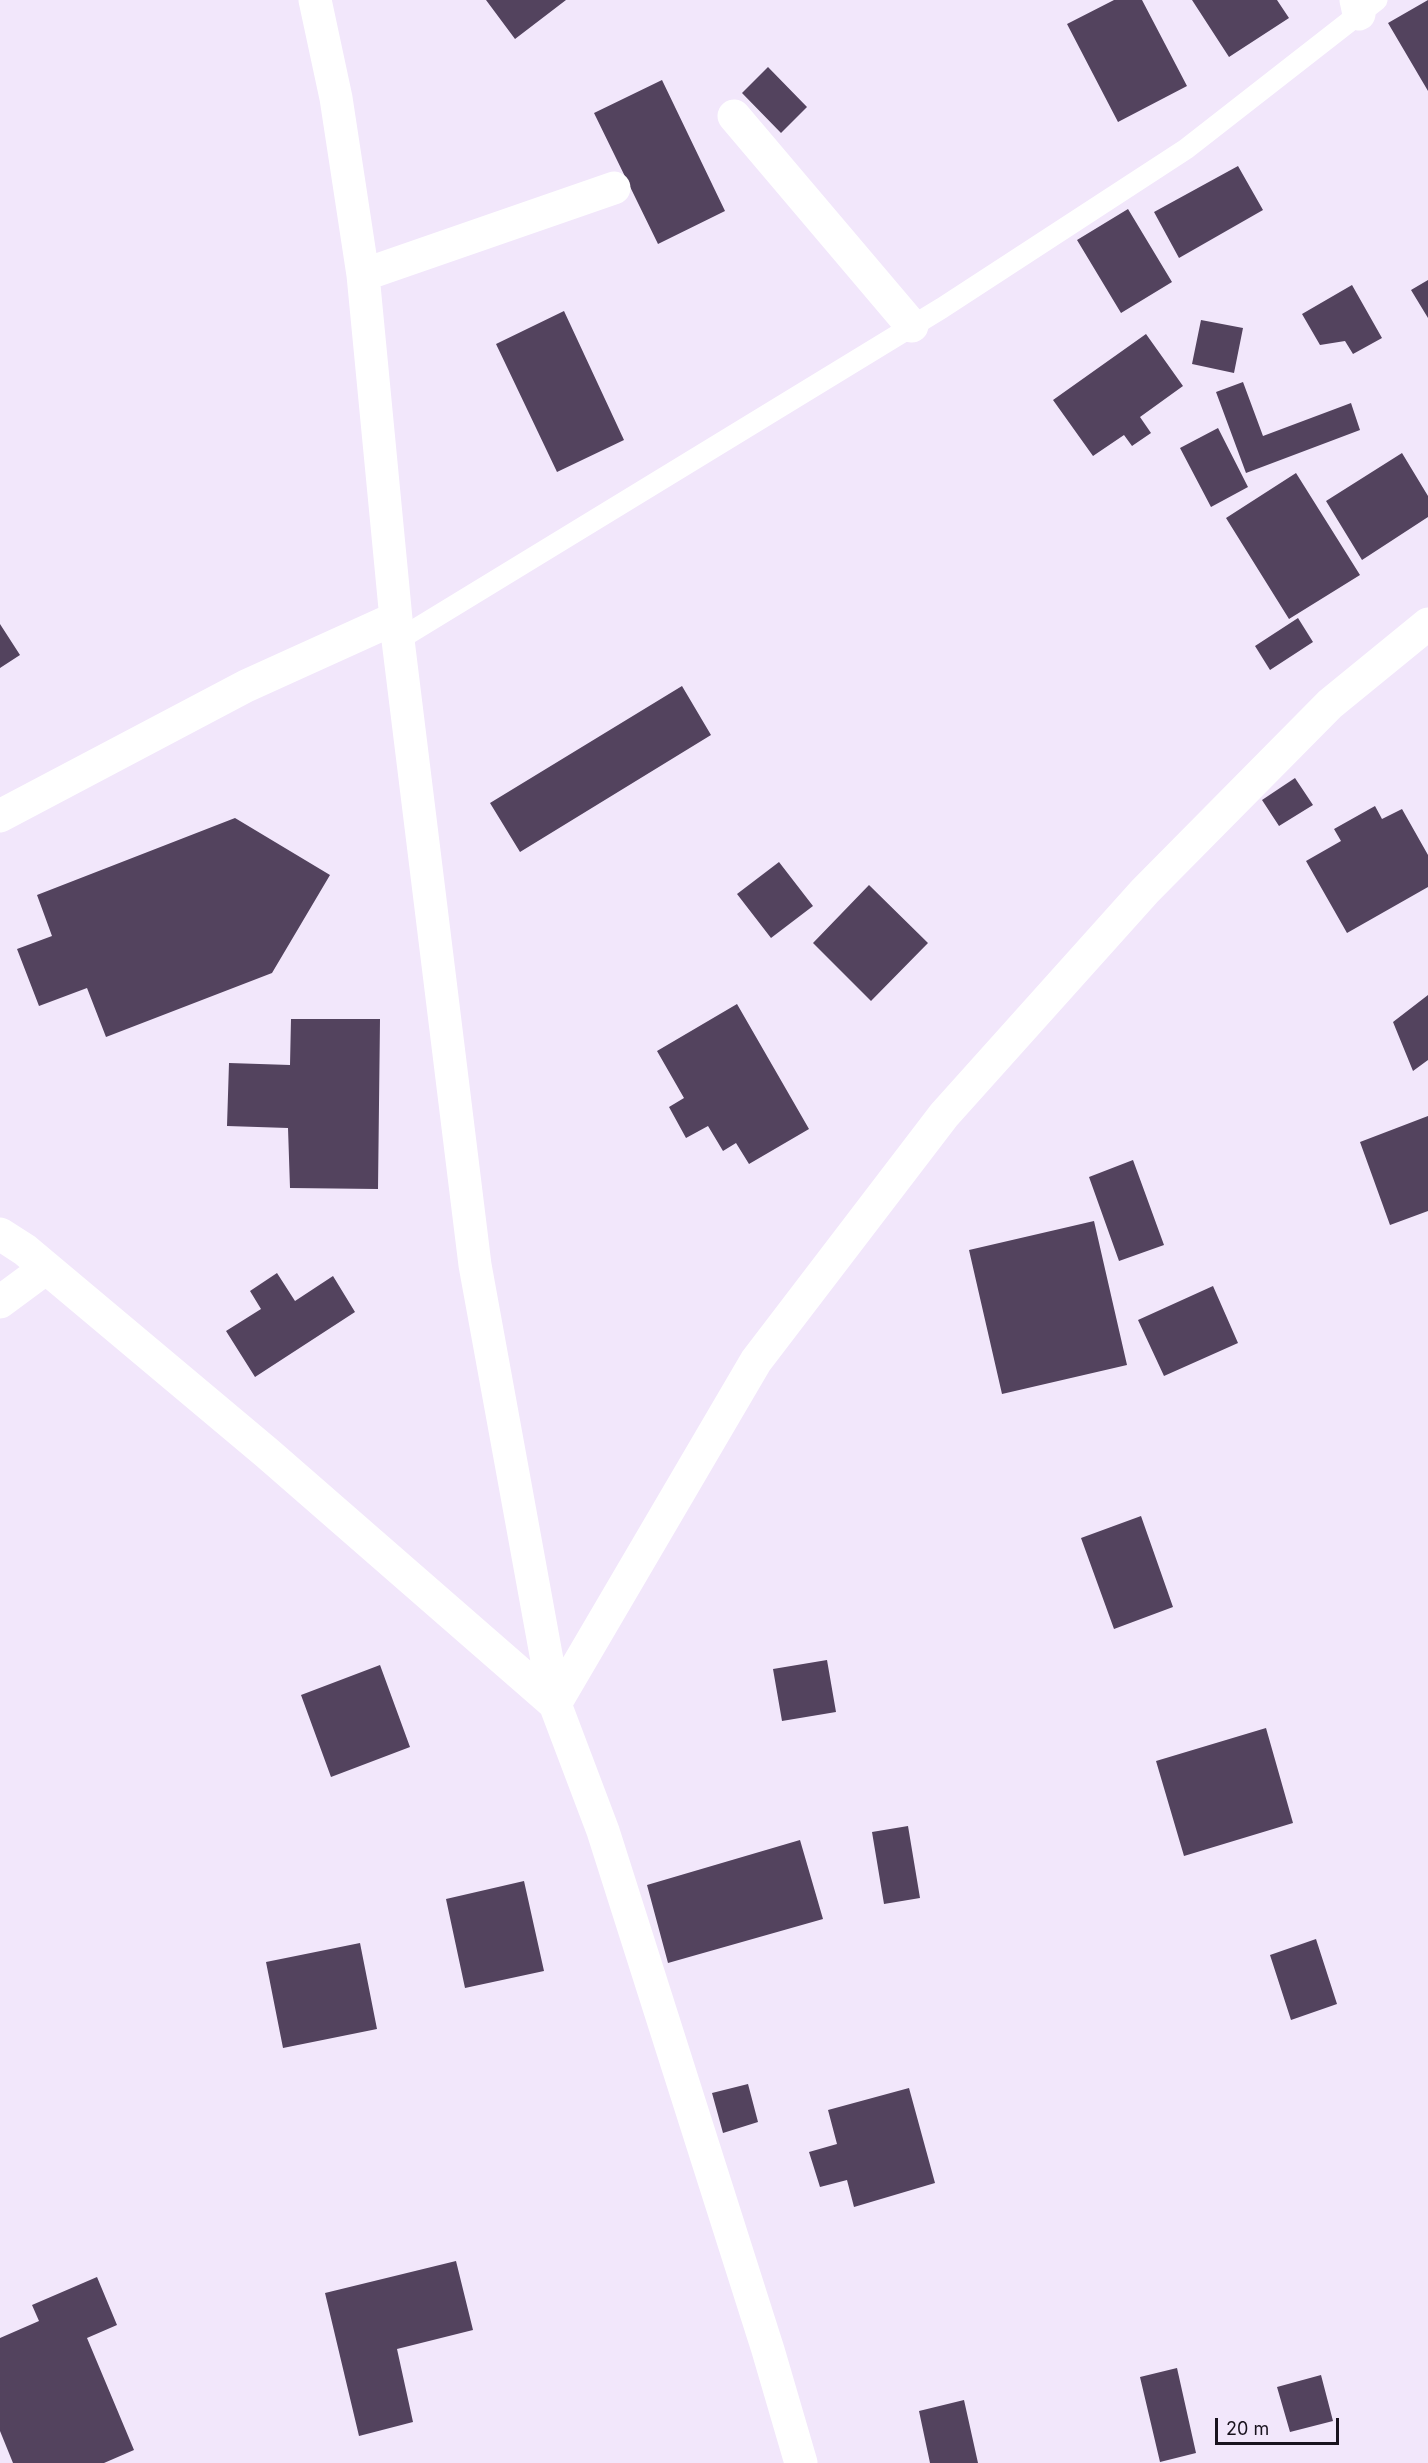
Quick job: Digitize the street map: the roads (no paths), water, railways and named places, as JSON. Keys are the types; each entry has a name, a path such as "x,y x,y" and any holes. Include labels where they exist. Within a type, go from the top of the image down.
{"street":[{"path":"315,0 336,98 363,274 397,629 475,1265 555,1704 603,1832 768,2350 801,2463"},
{"path":"734,116 912,326"},
{"path":"363,274 614,188"},
{"path":"555,1704 756,1361 944,1115 1145,891 1330,704 1428,624"},
{"path":"0,816 246,686 397,629"},
{"path":"0,1234 25,1250 267,1453 555,1704"},
{"path":"0,1302 46,1268"}],"lane":[{"path":"397,629 912,326 1186,148 1364,5"}]}
